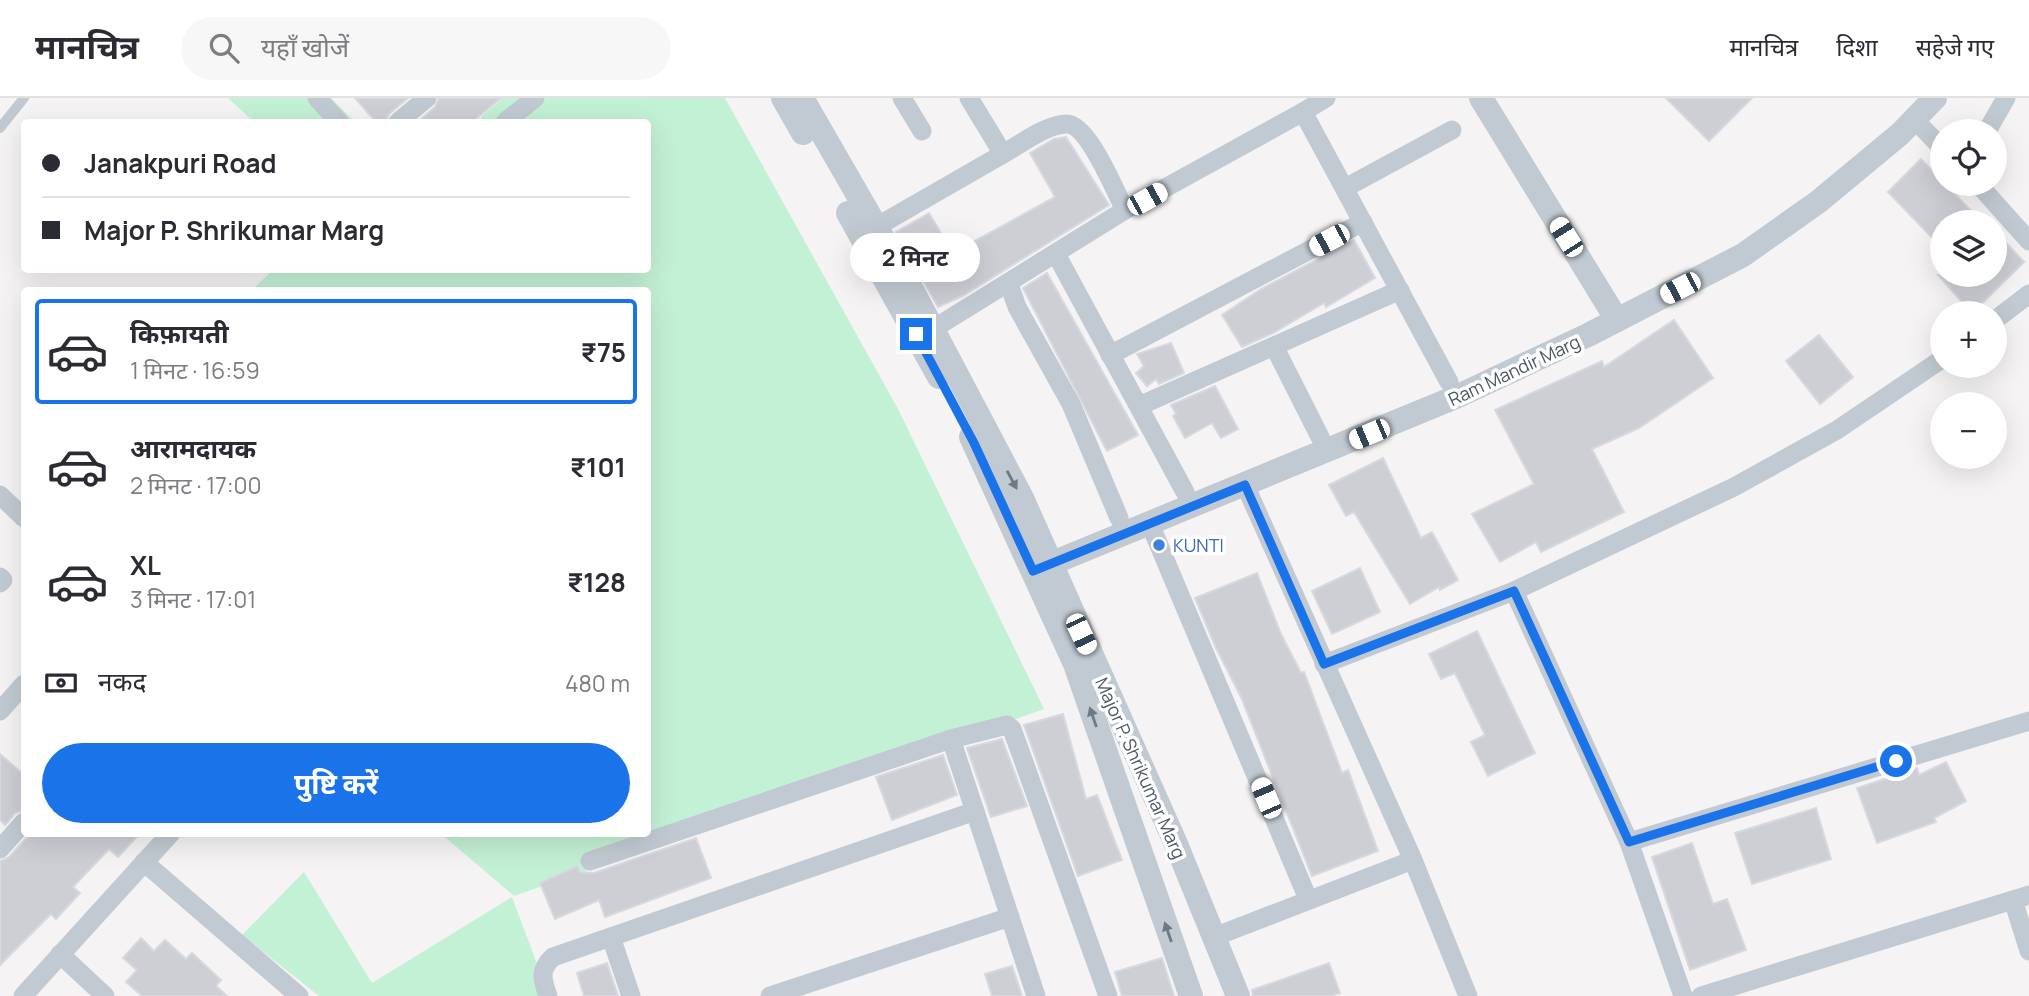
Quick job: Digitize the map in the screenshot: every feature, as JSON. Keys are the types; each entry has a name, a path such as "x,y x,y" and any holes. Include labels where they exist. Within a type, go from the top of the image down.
{"street":[{"path":"317,98 336,119"},
{"path":"402,119 427,98"},
{"path":"509,119 536,98"},
{"name":"Major P. Shrikumar Marg","path":"783,98 1038,561 1176,844 1238,996"},
{"name":"Major P. Shrikumar Marg","path":"803,98 933,328 1022,498 1038,561 1191,996"},
{"path":"902,98 922,131"},
{"path":"969,98 1003,154"},
{"path":"933,328 1009,284 1125,210 1326,98"},
{"path":"1480,98 1613,314"},
{"name":"Ram Mandir Marg","path":"1038,561 1119,518 1613,314 1743,255 1818,202 1913,108 1934,98"},
{"path":"1994,119 2006,98"},
{"path":"1913,108 1930,131"},
{"path":"1303,111 1449,382"},
{"path":"876,227 1053,127 1069,124 1082,130 1125,210"},
{"path":"1345,188 1452,130"},
{"path":"1989,196 2029,241"},
{"path":"1110,355 1363,222"},
{"path":"1056,254 1185,492"},
{"path":"1009,284 1017,307 1071,404 1119,518"},
{"path":"1139,406 1399,290"},
{"path":"2007,311 2029,294"},
{"name":"Ram Mandir Marg","path":"1038,561 1150,524 1455,397 1613,314"},
{"path":"1274,346 1320,437"},
{"path":"1324,664 1514,591 1734,488 1838,430 1930,367"},
{"path":"1245,485 1413,860 1468,996"},
{"path":"0,495 21,515"},
{"path":"1150,524 1308,899"},
{"path":"0,577 3,580 0,583"},
{"path":"1514,591 1629,842 1683,996"},
{"path":"0,711 21,687"},
{"path":"1629,842 2029,721"},
{"path":"590,861 951,739 1001,725 1012,729 1108,996"},
{"path":"951,739 1036,996"},
{"path":"548,996 541,977 544,966 553,957 975,811"},
{"path":"0,849 21,825"},
{"path":"23,996 167,837"},
{"path":"1214,937 1413,860"},
{"path":"145,862 292,994"},
{"path":"1701,996 2021,897 2029,951"},
{"path":"770,996 1010,917"},
{"path":"611,937 631,996"},
{"path":"61,954 105,996"}],"lane":[{"path":"0,128 24,98"}],"green space":[{"path":"228,98 331,98 352,119 251,119"},
{"path":"503,98 725,98 898,409 1044,709 514,896 445,837 651,837 651,287 255,287 270,273 651,273 651,119 478,119"},
{"path":"304,872 372,983 512,897 549,996 319,996 242,935"}],"building":[{"path":"355,98 408,98 386,119 373,119"},
{"path":"439,98 501,98 476,119 421,119 435,107"},
{"path":"1666,98 1752,98 1709,141"},
{"path":"1066,137 1109,205 964,295 938,307 896,232 929,213 953,253 1055,197 1030,153 1054,139"},
{"path":"1921,159 1930,168 1930,196 1957,196 1970,210 1930,210 1930,236 1888,192"},
{"path":"1354,240 1375,278 1326,307 1324,303 1273,333 1242,347 1222,315 1261,289"},
{"path":"2007,244 2024,262 2007,279"},
{"path":"1047,273 1138,435 1107,451 1023,288"},
{"path":"1949,287 1999,287 1984,301 1961,301"},
{"path":"1674,320 1713,378 1639,428 1592,449 1624,512 1541,552 1536,542 1500,562 1472,514 1534,484 1495,410 1602,361 1604,367"},
{"path":"1819,335 1853,377 1820,404 1786,361"},
{"path":"1171,343 1184,373 1159,384 1156,379 1147,386 1136,373 1144,366 1137,354"},
{"path":"1215,386 1238,429 1221,438 1212,423 1185,438 1173,416 1176,414 1171,405"},
{"path":"1383,458 1421,538 1432,532 1458,580 1440,590 1439,587 1410,604 1354,512 1346,516 1329,485"},
{"path":"1360,568 1380,612 1332,634 1312,591"},
{"path":"1257,573 1281,634 1301,673 1304,672 1342,773 1348,770 1378,851 1312,876 1241,697 1195,598"},
{"path":"1477,631 1535,753 1488,776 1471,742 1485,735 1455,673 1441,679 1429,654"},
{"path":"1063,714 1086,799 1097,795 1122,860 1078,876 1024,725"},
{"path":"1002,739 1027,806 991,817 967,748"},
{"path":"0,754 21,772 21,811 15,813 5,825 0,820"},
{"path":"943,755 957,795 892,820 876,777"},
{"path":"1946,762 1966,801 1934,818 1936,822 1877,843 1857,788 1917,768 1919,775"},
{"path":"1816,808 1831,859 1752,884 1735,833"},
{"path":"27,837 136,837 118,857 109,849 73,887 80,893 56,919 51,914 0,965 0,861 9,857"},
{"path":"696,838 711,878 605,917 599,900 555,919 540,883 577,866 580,872 594,873"},
{"path":"1692,843 1713,904 1727,899 1746,950 1690,970 1652,857"},
{"path":"141,938 154,951 165,940 186,959 192,953 221,980 216,986 227,996 142,996 126,982 137,970 123,958"},
{"path":"1162,958 1174,996 1122,996 1115,972"},
{"path":"607,963 618,996 584,996 577,973"},
{"path":"1329,963 1340,993 1330,996 1253,996 1252,990"},
{"path":"1012,966 1022,996 992,996 985,974"}],"place":[{"name":"KUNTI","path":"1159,545"}],"route":[{"path":"916,334 974,443 1033,571 1245,485 1324,664 1514,591 1629,842 1896,761"}]}
